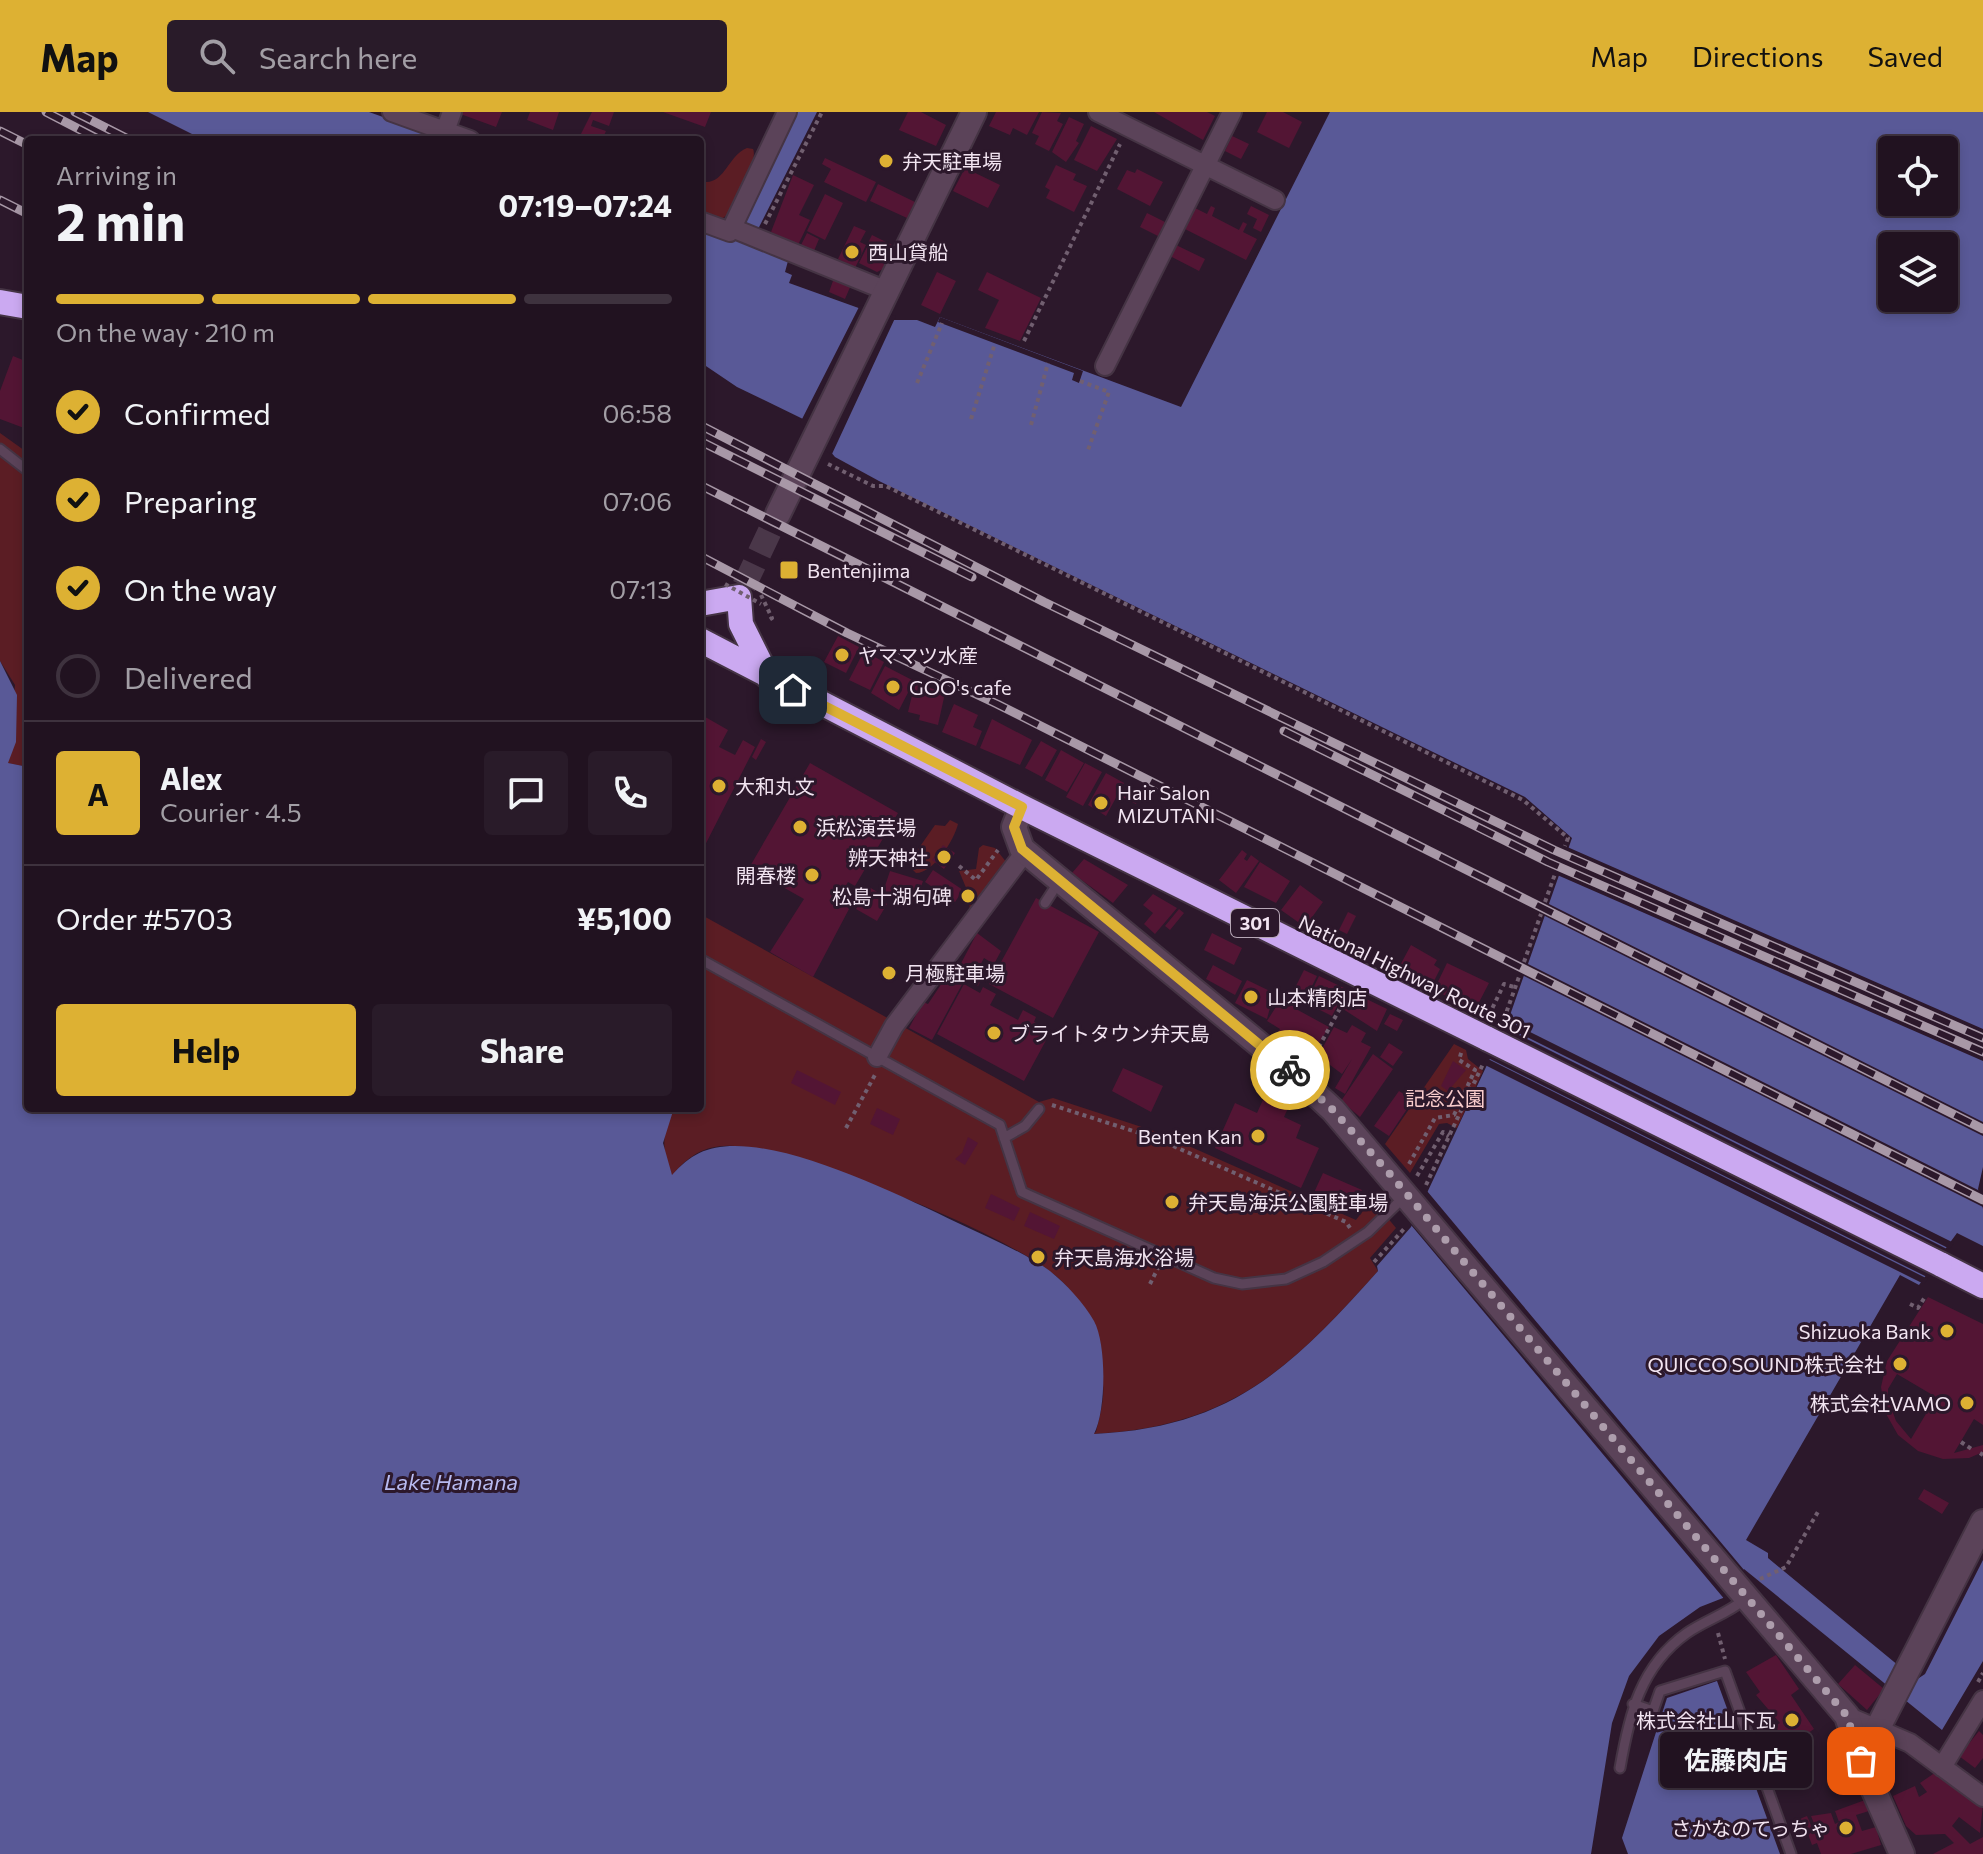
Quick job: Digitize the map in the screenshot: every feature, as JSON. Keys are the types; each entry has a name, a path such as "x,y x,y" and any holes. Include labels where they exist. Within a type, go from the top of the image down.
{"highway":[{"path":"0,302 24,306"},
{"path":"704,603 746,593 741,624 767,676"},
{"name":"National Highway Route 301","path":"704,642 1022,807 1488,1027 1983,1286"}],"street":[{"path":"392,112 459,136"},
{"path":"445,131 452,112"},
{"path":"704,222 730,232 734,229 787,112"},
{"path":"778,514 819,454 884,298 974,112"},
{"path":"1098,112 1130,123 1275,200"},
{"path":"1105,366 1232,112"},
{"path":"734,229 884,298"},
{"path":"880,1058 894,1026 1014,848 1017,842 1014,827 1022,807"},
{"path":"1014,848 1060,880 1308,1086 1413,1195 1746,1589 1847,1716 1861,1761 1902,1854"},
{"path":"1861,1761 1983,1522"},
{"path":"1942,1767 1983,1700"},
{"path":"1847,1716 1910,1743 1983,1797"}],"lane":[{"path":"0,449 24,468"},
{"path":"1045,903 1060,880"},
{"path":"704,961 1000,1125 1022,1192 1214,1278 1242,1284 1286,1279 1323,1262 1358,1239 1413,1195"},
{"path":"1004,1138 1019,1132 1039,1109"},
{"path":"1620,1768 1633,1704 1648,1674 1670,1647 1697,1627 1729,1612 1746,1589"},
{"path":"1633,1704 1653,1711 1660,1691 1725,1671 1791,1854"}],"path":[{"path":"757,238 821,114 827,119"},
{"path":"1024,341 1130,123"},
{"path":"917,383 942,323"},
{"path":"971,419 995,343"},
{"path":"1031,425 1048,363"},
{"path":"1080,381 1109,392 1088,450"},
{"path":"819,454 873,486 886,486 1523,800 1568,838 1565,846"},
{"path":"959,866 976,880 1014,848"},
{"path":"1545,902 1555,874"},
{"path":"1524,962 1541,914"},
{"path":"1504,1019 1520,974"},
{"path":"1488,1027 1504,984 1515,987"},
{"path":"1305,1070 1351,988"},
{"path":"1413,1195 1435,1118 1454,1115 1475,1070 1459,1060 1464,1051"},
{"path":"846,1128 880,1058"},
{"path":"1374,1262 1449,1136 1483,1064"},
{"path":"1039,1109 1052,1105 1155,1138 1346,1222 1358,1239"},
{"path":"1413,1195 1443,1132 1449,1136"},
{"path":"1910,1304 1918,1308 1925,1297"},
{"path":"1961,1442 1973,1450"},
{"path":"1746,1589 1783,1568 1819,1510"},
{"path":"1718,1631 1724,1651"}],"green space":[{"path":"753,149 754,156 744,188 720,220 704,216 704,182 720,176 740,152"},
{"path":"0,433 24,450 24,766 7,763 15,685 0,661"},
{"path":"950,820 958,824 948,847 930,868 916,873 912,869 914,855 935,825 945,826"},
{"path":"983,845 995,848 1007,863 970,910 967,890 959,871 976,869 979,848"},
{"path":"704,916 1039,1102 1053,1098 1157,1132 1356,1220 1372,1199 1396,1228 1370,1258 1378,1271 1316,1337 1254,1387 1220,1405 1183,1419 1141,1429 1092,1434 1096,1432 1103,1398 1097,1359 1071,1292 1050,1272 1014,1249 914,1202 808,1163 765,1151 734,1146 707,1149 685,1162 672,1176 665,1150 665,1133 672,1112 704,1112"},
{"name":"記念公園","path":"1454,1044 1466,1050 1468,1059 1483,1071 1457,1128 1447,1123 1439,1124 1410,1173 1385,1144"}],"water":[{"path":"148,112 369,112 436,136 196,136"},
{"name":"Lake Hamana","path":"794,112 817,112 750,245 788,261 785,272 792,275 789,283 892,320 917,320 935,327 940,317 1181,407 1330,112 1983,112 1983,1167 1978,1189 1983,1209 1983,1246 1957,1233 1919,1285 1900,1275 1746,1540 1768,1553 1768,1558 1916,1680 1925,1674 1983,1560 1983,1661 1942,1730 1744,1569 1723,1598 1700,1607 1659,1636 1629,1676 1612,1723 1591,1854 0,1854 0,661 17,695 16,742 8,763 24,766 24,1112 673,1112 663,1143 672,1175 692,1157 715,1148 761,1148 789,1154 849,1174 907,1199 1017,1251 1050,1271 1080,1301 1098,1332 1103,1361 1103,1394 1094,1434 1142,1429 1184,1420 1255,1387 1316,1337 1378,1271 1377,1266 1411,1227 1509,1018 1572,838 1525,797 879,481 835,457 803,419 737,387 704,365 704,232 732,242"},
{"path":"1717,1681 1780,1854 1628,1854 1622,1838 1667,1698"}],"pier":[{"path":"860,305 896,316 832,454 823,450 800,423"},
{"path":"940,317 1083,371 1079,383 1072,380 1074,373 938,322"},
{"path":"1565,846 1983,1029 1983,1061 1555,874"},
{"path":"1545,902 1983,1122 1983,1136 1541,914"},
{"path":"1524,962 1982,1192 1983,1207 1520,974"},
{"path":"1504,1019 1954,1243 1950,1249 1501,1024"},
{"path":"1501,1026 1947,1249 1941,1261 1929,1278 1486,1057"},
{"path":"1486,1058 1928,1279 1924,1284 1483,1064"},
{"path":"1427,1191 1744,1570 1726,1601 1411,1225"}],"building":[{"path":"455,112 502,112 496,127"},
{"path":"530,112 559,112 553,130 527,120"},
{"path":"592,112 614,112 609,126 593,120 591,126 606,131 604,136 580,136"},
{"path":"663,112 711,112 705,127"},
{"path":"908,112 921,112 946,125 936,146 899,130"},
{"path":"996,112 1039,112 1027,135 1013,128 1010,135 989,126"},
{"path":"1042,112 1061,113 1057,121 1063,124 1049,151 1035,144 1039,136 1032,133"},
{"path":"1154,112 1207,112 1215,116 1203,140"},
{"path":"1267,112 1283,112 1302,122 1289,148 1257,132"},
{"path":"1069,117 1084,124 1076,141 1079,143 1066,162 1052,152"},
{"path":"1091,126 1117,139 1097,171 1074,160"},
{"path":"1232,136 1249,144 1241,159 1225,151"},
{"path":"825,158 876,182 866,202 824,182 831,169 822,164"},
{"path":"1056,165 1076,174 1073,180 1087,186 1074,212 1046,198 1050,190 1045,187"},
{"path":"965,168 1000,185 988,208 953,191"},
{"path":"1137,169 1163,182 1150,206 1117,189 1127,170 1135,173"},
{"path":"793,175 814,185 799,215 810,220 798,245 771,232"},
{"path":"878,184 915,202 907,218 870,201"},
{"path":"825,194 843,203 825,240 807,231"},
{"path":"1211,206 1215,208 1212,216 1239,230 1243,222 1247,224 1243,232 1257,239 1246,260 1183,228 1193,207 1207,214"},
{"path":"1251,206 1269,215 1261,232 1253,228 1257,219 1247,214"},
{"path":"1147,213 1165,222 1158,236 1140,227"},
{"name":"西山貸船","path":"854,226 866,231 860,242 866,245 855,268 838,259"},
{"path":"807,233 819,239 814,251 801,245"},
{"path":"872,235 892,245 886,258 872,251 875,246 868,243"},
{"path":"868,245 873,247 870,252 887,261 883,269 877,272 859,263"},
{"path":"1176,245 1205,259 1199,271 1170,256"},
{"path":"937,272 956,281 940,314 921,305"},
{"path":"987,272 1041,298 1020,341 985,328 999,300 978,290"},
{"path":"834,278 851,285 845,299 829,292"},
{"path":"13,356 24,360 24,428 0,419 0,391"},
{"name":"ヤママツ水産","path":"838,636 859,647 846,673 824,662"},
{"path":"864,651 884,662 870,690 849,680"},
{"path":"885,666 914,681 899,710 871,693"},
{"path":"915,683 945,693 938,725 919,720 920,715 908,712"},
{"path":"954,704 978,715 973,727 982,731 976,746 942,732"},
{"name":"大和丸文","path":"704,716 728,730 719,747 735,755 743,740 755,747 704,847"},
{"path":"992,719 1032,740 1020,765 980,748"},
{"path":"761,739 766,742 756,760 752,757"},
{"path":"1041,741 1057,750 1042,777 1025,768"},
{"path":"1061,750 1084,763 1067,792 1045,780"},
{"name":"開春楼","path":"810,763 898,813 855,886 848,882 845,887 857,894 813,977 770,952 804,899 749,868"},
{"path":"1085,763 1102,772 1083,806 1066,797"},
{"path":"1106,773 1124,783 1106,816 1088,805"},
{"path":"1127,785 1139,791 1136,804 1122,797"},
{"name":"辨天神社","path":"943,845 955,853 944,869 932,860"},
{"path":"1242,850 1247,854 1244,859 1247,861 1251,855 1259,861 1236,893 1219,880"},
{"path":"1084,859 1128,885 1113,903 1072,873"},
{"path":"1260,862 1290,881 1276,903 1244,887"},
{"path":"933,870 963,890 955,902 925,882"},
{"path":"890,871 923,881 916,902 883,892"},
{"path":"1300,885 1323,902 1305,927 1281,910"},
{"path":"869,887 879,893 877,896 887,904 877,921 856,909"},
{"path":"1153,894 1177,908 1155,934 1144,924 1153,913 1143,905"},
{"path":"1036,898 1099,932 1053,1018 989,984"},
{"path":"1179,909 1184,913 1170,930 1165,926"},
{"path":"1348,912 1356,916 1347,934 1339,930"},
{"path":"977,933 1001,951 994,964 984,958 977,971 984,974 978,986 965,979 932,1040 909,1028 923,1002 928,1004 952,968 957,971"},
{"path":"1212,933 1242,948 1234,965 1204,950"},
{"path":"1411,945 1437,960 1434,965 1440,969 1431,987 1397,971"},
{"path":"1447,963 1489,983 1475,1010 1434,990"},
{"path":"1213,965 1242,981 1235,995 1206,979"},
{"path":"1304,970 1317,976 1304,1002 1291,996"},
{"path":"1319,976 1346,989 1332,1016 1306,1003"},
{"path":"1247,980 1280,996 1275,1006 1271,1004 1267,1019 1235,1003"},
{"name":"ブライトタウン弁天島","path":"964,984 980,993 983,987 996,994 990,1005 1018,1020 1023,1010 1036,1017 1034,1022 1051,1031 1024,1081 937,1034"},
{"path":"1352,992 1387,1009 1377,1031 1343,1009"},
{"path":"1283,996 1299,1005 1296,1009 1329,1027 1306,1064 1297,1059 1295,1052 1273,1040 1280,1029 1267,1021"},
{"path":"1390,1014 1403,1020 1397,1031 1384,1024"},
{"path":"1352,1025 1366,1033 1361,1042 1371,1047 1345,1094 1335,1088 1352,1059 1342,1074 1318,1056 1334,1027 1347,1033"},
{"path":"1389,1043 1403,1052 1393,1066 1380,1057"},
{"path":"1373,1054 1393,1069 1360,1117 1341,1101"},
{"path":"1453,1061 1466,1070 1448,1091 1441,1086"},
{"path":"1123,1068 1163,1086 1151,1112 1112,1091"},
{"path":"797,1070 841,1092 835,1105 791,1083"},
{"name":"Benten Kan","path":"1271,1082 1295,1093 1284,1117 1301,1125 1296,1138 1319,1148 1301,1188 1215,1148 1235,1103 1257,1113"},
{"path":"1399,1091 1413,1100 1389,1136 1374,1126"},
{"path":"877,1108 900,1119 893,1135 870,1124"},
{"path":"968,1137 978,1143 965,1165 955,1159 962,1153"},
{"path":"1323,1173 1362,1190 1347,1213 1312,1197"},
{"path":"991,1194 1020,1208 1014,1221 985,1208"},
{"path":"1030,1212 1060,1226 1054,1239 1024,1226"},
{"path":"1928,1297 1983,1324 1983,1425 1974,1419 1954,1453 1983,1445 1983,1452 1969,1458 1943,1459 1918,1451 1898,1435 1885,1412 1881,1387 1887,1361","holes":["1897,1374 1936,1397 1911,1439 1896,1421 1888,1399 1888,1389"]},
{"path":"1924,1489 1949,1503 1942,1514 1918,1499"},
{"path":"1776,1655 1799,1689 1791,1695 1814,1729 1789,1746 1775,1726 1780,1723 1756,1695 1760,1692 1746,1672"},
{"path":"1855,1665 1884,1689 1867,1710 1838,1684"},
{"path":"1979,1731 1983,1735 1983,1758 1975,1768 1959,1756"},
{"path":"1939,1770 1983,1804 1980,1833 1959,1817 1952,1826 1970,1844 1983,1837 1983,1854 1933,1854 1954,1843 1945,1834 1916,1835 1906,1826 1893,1796 1915,1786 1919,1797 1927,1792 1920,1783"},
{"path":"1865,1800 1869,1811 1856,1815 1862,1831 1876,1827 1881,1845 1851,1854 1821,1854 1817,1843 1812,1845 1808,1834 1817,1831 1811,1816 1831,1813 1835,1824 1839,1822 1835,1811"},
{"path":"1807,1816 1813,1830 1802,1834 1797,1820"}],"tunnel":[{"path":"744,586 778,514"}],"railway":[{"path":"46,112 92,136"},
{"path":"75,112 122,136"},
{"path":"0,131 24,143"},
{"path":"0,200 24,212"},
{"path":"704,427 1044,602 1554,850 1983,1038"},
{"path":"704,443 972,577"},
{"path":"704,487 1983,1129"},
{"path":"704,558 847,633 997,704 1983,1200"},
{"path":"1284,731 1548,862 1983,1052"}],"way so far":[{"path":"1290,1070 1333,1110 1390,1174 1847,1716 1861,1761"}],"place":[{"name":"弁天駐車場","path":"886,161"},
{"name":"西山貸船","path":"852,252"},
{"name":"Bentenjima","path":"789,570"},
{"name":"ヤママツ水産","path":"842,655"},
{"name":"GOO's cafe","path":"893,687"},
{"name":"大和丸文","path":"719,786"},
{"name":"Hair Salon MIZUTANI","path":"1101,803"},
{"name":"浜松演芸場","path":"800,827"},
{"name":"辨天神社","path":"944,857"},
{"name":"開春楼","path":"812,875"},
{"name":"松島十湖句碑","path":"968,896"},
{"name":"月極駐車場","path":"889,973"},
{"name":"山本精肉店","path":"1251,997"},
{"name":"ブライトタウン弁天島","path":"994,1033"},
{"name":"Benten Kan","path":"1258,1136"},
{"name":"弁天島海浜公園駐車場","path":"1172,1202"},
{"name":"弁天島海水浴場","path":"1038,1257"},
{"name":"Shizuoka Bank","path":"1947,1331"},
{"name":"QUICCO SOUND株式会社","path":"1900,1364"},
{"name":"株式会社VAMO","path":"1967,1403"},
{"name":"株式会社山下瓦","path":"1792,1720"},
{"name":"佐藤肉店","path":"1861,1761"},
{"name":"さかなのてっちゃ","path":"1846,1828"}],"route":[{"path":"793,690 1022,807 1014,827 1022,849 1290,1070"}]}
